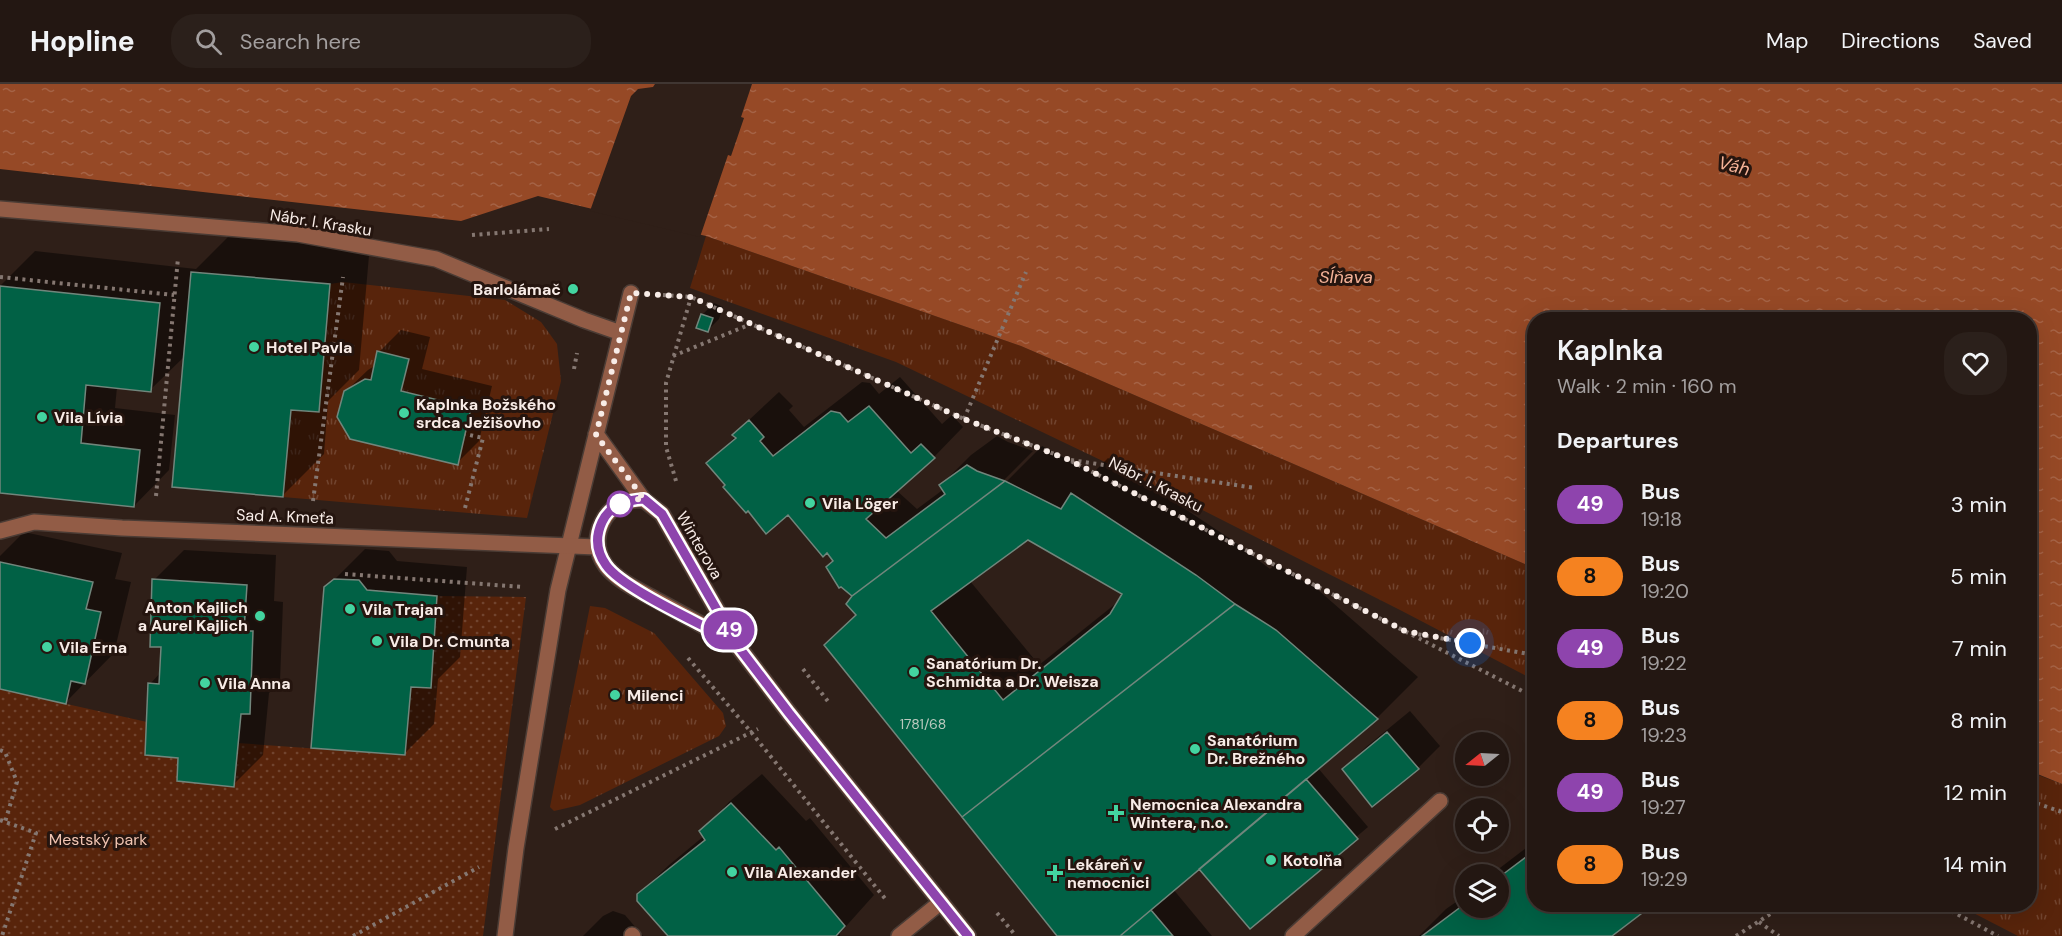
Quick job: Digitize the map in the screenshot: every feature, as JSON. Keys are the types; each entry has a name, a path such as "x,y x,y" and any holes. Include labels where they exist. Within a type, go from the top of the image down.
{"street":[{"name":"Nábr. I. Krasku","path":"0,209 298,234 436,259 621,333"},
{"path":"505,936 516,848 558,591 631,293"},
{"path":"596,435 644,499"},
{"path":"597,547 597,532 603,519 614,507 628,500 644,499"},
{"name":"Winterova","path":"644,499 662,514 737,645 968,936"},
{"name":"Sad A. Kmeťa","path":"0,531 34,522 597,547"},
{"name":"Winterova","path":"597,547 607,566 628,584 737,645"},
{"path":"1293,936 1440,801"},
{"path":"904,932 941,902"}],"path":[{"path":"471,235 549,229"},
{"path":"153,529 177,268"},
{"path":"964,419 1026,272"},
{"path":"0,278 174,295"},
{"path":"309,535 342,282"},
{"name":"Nábr. I. Krasku","path":"631,293 691,297 964,419 1067,459 1527,693"},
{"path":"680,491 666,447 666,383 691,297"},
{"path":"674,356 751,324"},
{"path":"457,541 483,438 465,434"},
{"path":"1067,459 1255,488"},
{"path":"1405,631 1527,654"},
{"path":"685,656 751,732 904,932"},
{"path":"801,667 837,713"},
{"path":"353,936 516,848 789,713"},
{"path":"0,750 5,752 17,782 2,821 36,833 2,936"},
{"path":"2037,803 2062,812"},
{"path":"995,910 1016,936"},
{"path":"1736,936 1774,912"},
{"path":"1953,912 1998,936"},
{"path":"1759,922 1779,936"}],"green space":[{"path":"706,236 1021,346 1527,565 1527,676 1157,487 896,362 690,288"},
{"path":"343,282 505,300 541,322 557,344 561,381 527,518 283,497 291,410 319,412 330,284"},
{"name":"Mestský park","path":"437,596 526,597 483,936 0,936 0,689 147,722 178,758 177,781 233,787 238,743 405,755 411,687 431,688"},
{"path":"590,606 605,608 654,633 723,713 726,726 719,736 580,805 554,811 550,807"},
{"path":"2037,775 2062,784 2062,936 2018,936 1972,912 2037,912"}],"water":[{"name":"Sĺňava","path":"0,84 2062,84 2062,784 2037,774 2037,312 1527,312 1527,565 1021,346 706,236 538,196 461,221 0,169"}],"pier":[{"path":"655,84 752,84 741,117 744,118 731,156 728,155 700,237 590,211 631,96 638,89 653,87"}],"building":[{"name":"Hotel Pavla","path":"191,272 330,284 319,412 291,410 283,497 172,487"},
{"name":"Vila Lívia","path":"0,286 160,303 151,392 86,385 81,443 140,450 134,507 0,493"},
{"path":"701,314 713,318 708,332 696,328"},
{"name":"Kaplnka Božského srdca Ježišovho","path":"377,351 409,359 401,391 471,408 458,465 350,439 337,417 344,391 365,379 371,380"},
{"name":"Vila Löger","path":"869,406 911,453 921,444 935,458 866,519 886,538 945,494 939,485 967,465 1005,481 852,596 841,587 839,588 826,567 833,561 827,553 823,557 788,515 766,534 748,511 746,513 723,487 725,485 706,463 736,438 732,435 749,420 764,437 760,441 773,456 831,411 840,413 848,422"},
{"name":"Sanatórium Dr. Schmidta a Dr. Weisza","path":"1005,481 1061,509 1071,493 1196,575 1235,604 962,817 824,645 856,615 846,604 852,596","holes":["1028,540 1122,594 1110,614 1003,700 931,611"]},
{"name":"Vila Erna","path":"0,562 93,582 86,609 101,612 85,684 71,681 66,704 0,689"},
{"name":"Vila Anna","path":"152,579 247,585 244,631 253,631 250,714 241,714 234,787 177,781 178,758 145,755 148,683 159,684 161,647 150,647"},
{"name":"Vila Dr. Cmunta","path":"334,579 359,580 367,590 437,596 431,688 411,687 405,755 311,748 324,587"},
{"name":"Sanatórium Dr. Brežného","path":"1235,604 1276,630 1378,719 1120,936 1057,936 962,817"},
{"path":"1387,732 1419,769 1372,807 1342,769"},
{"name":"Kotolňa","path":"1306,779 1358,839 1250,929 1199,869"},
{"name":"Vila Alexander","path":"731,803 776,850 779,847 845,926 836,936 668,936 637,901 637,894 705,840 699,831"},
{"path":"1527,856 1527,912 1644,912 1612,936 1422,936 1455,911 1455,918 1509,918 1509,870"},
{"path":"1151,910 1173,936 1120,936"}],"bus line":[{"name":"49","path":"719,634 628,584 607,566 597,547 597,532 603,519 614,507 628,500 644,499 662,514 737,645 968,936"}],"place":[{"name":"Barlolámač","path":"573,289"},
{"name":"Hotel Pavla","path":"254,347"},
{"name":"Kaplnka Božského srdca Ježišovho","path":"404,413"},
{"name":"Vila Lívia","path":"42,417"},
{"name":"Vila Löger","path":"810,503"},
{"name":"Vila Trajan","path":"350,609"},
{"name":"Anton Kajlich a Aurel Kajlich","path":"260,616"},
{"name":"Vila Dr. Cmunta","path":"377,641"},
{"name":"Vila Erna","path":"47,647"},
{"name":"Sanatórium Dr. Schmidta a Dr. Weisza","path":"914,672"},
{"name":"Vila Anna","path":"205,683"},
{"name":"Milenci","path":"615,695"},
{"name":"Sanatórium Dr. Brežného","path":"1195,749"},
{"name":"Nemocnica Alexandra Wintera, n.o.","path":"1116,813"},
{"name":"Kotolňa","path":"1271,860"},
{"name":"Vila Alexander","path":"732,872"},
{"name":"Lekáreň v nemocnici","path":"1055,873"}],"route":[{"path":"620,504 614,507 628,500 644,499 596,435 631,293 691,297 964,419 1067,459 1405,631 1470,643"}],"water label":[{"name":"Váh","path":"1734,166"}]}
